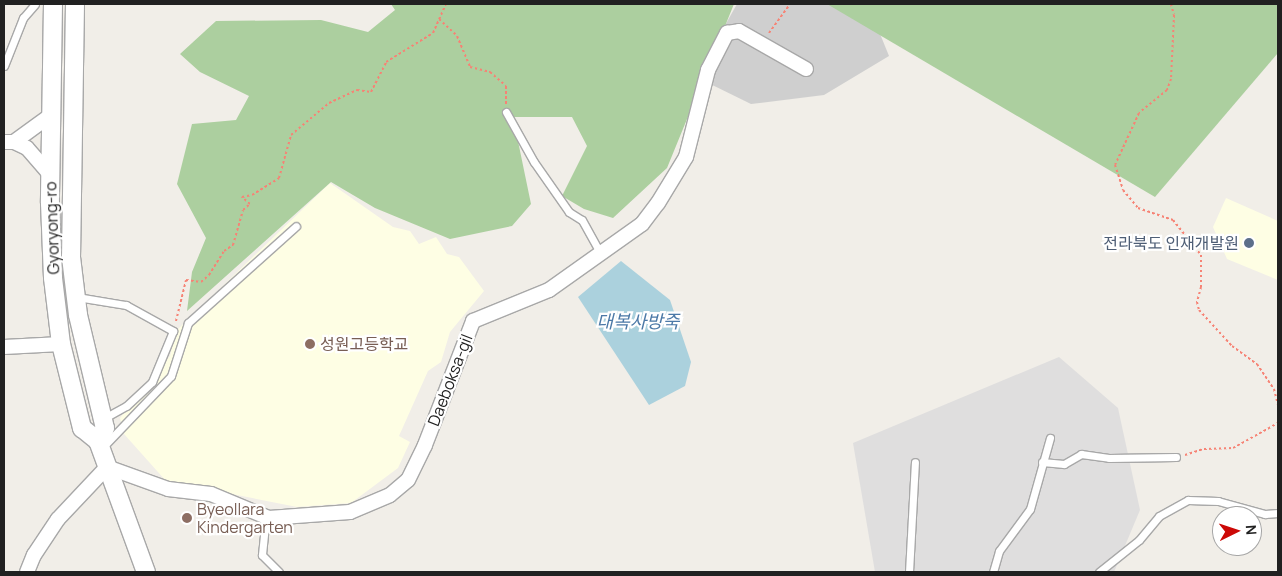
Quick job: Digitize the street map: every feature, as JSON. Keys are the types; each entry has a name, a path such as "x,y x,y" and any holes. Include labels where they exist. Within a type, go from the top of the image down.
{"street":[{"name":"Gyoryong-ro","path":"53,4 50,174 53,278 61,344 82,428 100,445 146,572"},
{"name":"Gyoryong-ro","path":"75,4 71,257 76,297 105,428 100,445"},
{"name":"Daeboksa-gil","path":"107,467 168,489 212,494 266,516 302,517 350,512 390,495 408,480 425,445 473,321 549,290 642,224 686,157 708,70 727,33 739,31 806,69"},
{"path":"9,142 51,115"},
{"path":"9,142 37,156 50,174"},
{"path":"4,347 61,344"},
{"path":"27,572 34,555 58,519 107,467"}],"lane":[{"path":"4,66 23,18 35,4"},
{"path":"506,112 534,162 569,212 582,220 601,254"},
{"path":"100,445 171,376 188,323 296,226"},
{"path":"76,297 126,305 173,331 152,382 126,406 102,419"},
{"path":"993,572 999,551 1030,509 1050,438"},
{"path":"1042,462 1064,464 1081,454 1109,458 1176,457"},
{"path":"909,572 915,462"},
{"path":"1099,572 1139,540 1159,516 1188,500 1218,501 1265,514 1278,513"},
{"path":"266,516 262,555 279,572"}],"path":[{"path":"173,331 186,280 201,282 209,275 224,251 233,245 243,210 250,204 242,197 252,195 279,178 291,134 329,103 357,90 371,92 386,62 433,33 446,4"},
{"path":"763,44 790,4"},
{"path":"1172,4 1174,15 1171,79 1167,90 1139,114 1115,165 1123,190 1138,208 1173,220 1201,255 1201,286 1197,302 1199,310 1232,346 1257,364 1274,389 1278,405"},
{"path":"439,19 458,36 470,67 490,72 506,86 506,112"},
{"path":"1176,457 1204,449 1234,448 1278,423"}],"shaded area":[{"path":"737,4 850,4 872,14 889,56 824,95 751,104 696,77"},
{"name":"성원고등학교","path":"330,183 393,227 410,231 419,244 436,237 447,254 459,257 484,291 450,332 441,362 428,371 399,436 410,442 398,468 351,503 297,507 166,481 124,434 120,418 170,356 176,331"},
{"name":"전라북도 인재개발원","path":"1226,198 1278,221 1278,280 1227,259 1213,227"},
{"path":"1059,357 1118,408 1140,510 1114,572 875,572 853,443"}],"green space":[{"path":"391,4 734,4 667,168 613,218 584,209 562,196 587,146 572,117 513,117 531,204 512,226 450,239 375,208 331,182 187,311 192,272 206,238 177,184 192,124 236,120 249,96 200,72 180,54 216,21 321,20 368,32 395,10"},
{"path":"827,4 1278,4 1278,53 1155,197"}],"water":[{"name":"대복사방죽","path":"621,261 670,300 691,362 685,386 649,405 578,297"}],"place":[{"name":"전라북도 인재개발원","path":"1249,243"},
{"name":"성원고등학교","path":"310,344"},
{"name":"Byeollara Kindergarten","path":"187,518"}]}
